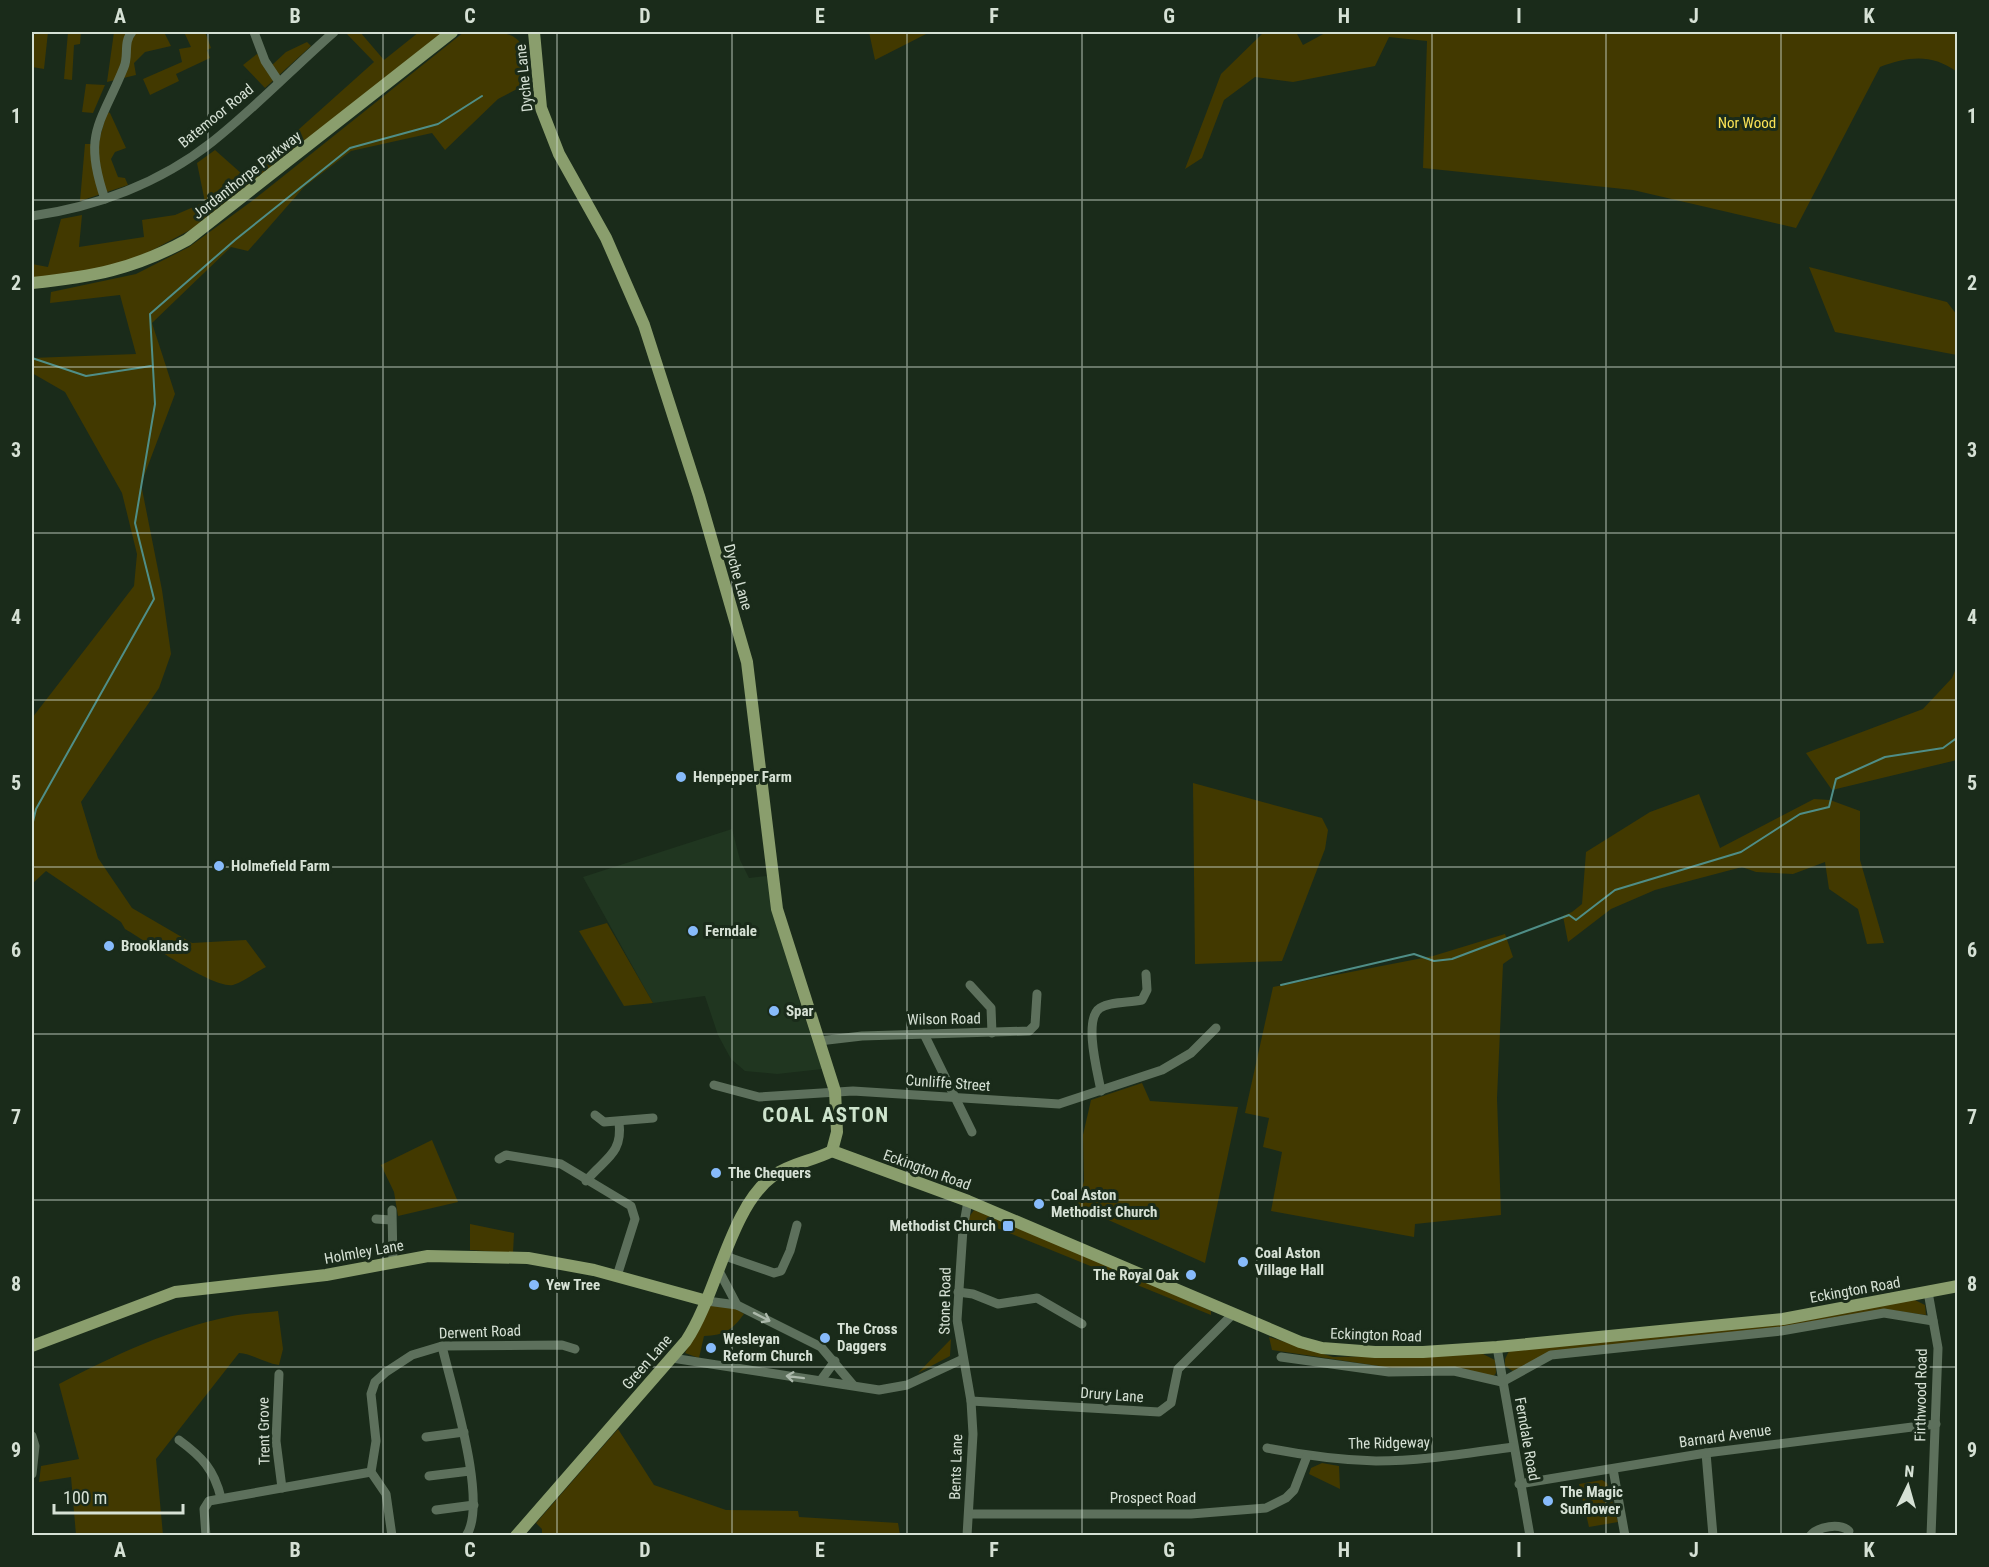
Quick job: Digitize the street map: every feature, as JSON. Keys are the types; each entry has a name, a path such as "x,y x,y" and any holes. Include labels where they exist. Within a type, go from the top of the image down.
{"main road":[{"name":"Jordanthorpe Parkway","path":"32,283 101,275 166,252 187,240 452,32"},
{"name":"Dyche Lane","path":"534,32 541,108 559,154 606,238 644,325 699,496 744,650 754,707 777,909 835,1090 837,1132 832,1151"},
{"name":"Green Lane","path":"516,1536 672,1358 692,1331 746,1208 763,1184 779,1171 832,1151"},
{"name":"Eckington Road","path":"832,1151 968,1201 1300,1342 1347,1351 1423,1352 1497,1347 1783,1319 1958,1286"},
{"name":"Holmley Lane","path":"32,1346 175,1292 326,1275 428,1256 490,1256 558,1263 617,1276 707,1301"}],"street":[{"path":"105,199 96,170 94,143 98,121 127,59 126,41 132,32"},
{"path":"254,32 265,61 279,82"},
{"name":"Batemoor Road","path":"32,216 59,212 105,199 150,180 182,163 211,143 334,32"},
{"path":"1101,1091 1091,1031 1093,1017 1100,1008 1106,1005 1142,1000 1147,990 1146,974"},
{"path":"970,985 991,1008 992,1033"},
{"name":"Wilson Road","path":"819,1041 1032,1030 1037,994"},
{"name":"Cunliffe Street","path":"714,1085 775,1098 835,1090 1059,1104 1101,1091 1176,1062 1191,1053 1216,1028"},
{"path":"924,1034 972,1132"},
{"path":"595,1115 604,1122 653,1118"},
{"path":"586,1180 620,1143 619,1122"},
{"path":"499,1159 506,1155 561,1164 626,1201 635,1213 617,1276"},
{"path":"522,1169 524,1158"},
{"name":"Stone Road","path":"968,1201 958,1292 957,1333 971,1401"},
{"path":"376,1219 392,1215 393,1263"},
{"path":"725,1256 774,1273 781,1271 790,1251 797,1225"},
{"path":"718,1271 737,1305"},
{"path":"958,1292 973,1294 998,1304 1037,1298 1067,1319 1082,1323"},
{"name":"Firthwood Road","path":"1928,1292 1938,1348 1931,1536"},
{"path":"707,1301 737,1305 816,1344 835,1361 853,1385"},
{"name":"Eckington Road","path":"1281,1357 1389,1372 1454,1371 1502,1382 1551,1355 1780,1331 1884,1313 1934,1321"},
{"name":"Drury Lane","path":"971,1401 1159,1412 1171,1403 1176,1374 1182,1364 1233,1314"},
{"name":"Derwent Road","path":"371,1472 376,1449 371,1405 373,1387 386,1372 412,1355 442,1346 562,1345 575,1349"},
{"path":"442,1346 464,1432 470,1470 474,1505 472,1522 466,1536"},
{"name":"Ferndale Road","path":"1497,1347 1519,1484 1530,1536"},
{"path":"672,1358 744,1371 821,1380 879,1390 893,1389 963,1359"},
{"path":"821,1380 835,1361"},
{"name":"Trent Grove","path":"279,1374 276,1441 282,1488"},
{"name":"Bents Lane","path":"968,1536 973,1443 971,1401"},
{"name":"Barnard Avenue","path":"1519,1484 1706,1453 1936,1424"},
{"path":"426,1437 464,1432"},
{"path":"32,1436 35,1446 32,1474"},
{"path":"178,1440 209,1466 221,1497"},
{"path":"179,1455 187,1446"},
{"name":"The Ridgeway","path":"1267,1448 1307,1456 1395,1460 1513,1447"},
{"path":"1706,1453 1713,1536"},
{"name":"Prospect Road","path":"969,1514 1201,1513 1266,1508 1286,1498 1294,1490 1307,1456"},
{"path":"1613,1469 1625,1536"},
{"path":"429,1476 470,1470"},
{"path":"206,1536 204,1509 209,1501 221,1497 371,1472 386,1494 392,1536"},
{"path":"436,1510 474,1505"},
{"path":"1810,1536 1821,1528 1841,1527 1849,1531"}],"shaded area":[{"path":"732,829 740,860 749,878 767,876 797,994 822,1069 777,1074 745,1071 731,1059 718,1035 705,996 653,1003 583,877"}],"green space":[{"path":"36,32 48,32 44,69 32,67 32,39"},
{"path":"68,32 81,32 80,44 74,45 72,80 64,79"},
{"path":"114,32 164,32 171,46 145,52 134,63 136,75 107,82"},
{"path":"184,32 205,32 211,48 207,50 210,58 176,74 179,81 150,95 143,79 182,62 179,49 191,47"},
{"path":"345,32 360,32 384,60 419,32 443,32 205,222 149,252 101,270 32,278 32,264 48,267 61,219 82,215 79,247 144,237 142,220 175,215 205,202 197,163 215,150 242,174 288,139 374,62"},
{"path":"464,32 505,33 514,37 525,52 530,82 498,99 445,150 432,133 351,151 304,187 248,251 231,247 152,323 175,394 141,484 162,590 171,654 159,688 81,802 98,858 132,908 192,943 246,940 266,967 237,984 223,984 179,963 125,929 121,922 46,871 32,884 32,718 134,586 137,554 122,493 65,392 32,373 32,358 136,354 120,295 50,303 51,292 136,274 189,247 252,201"},
{"path":"869,32 930,32 875,60"},
{"name":"Nor Wood","path":"1264,32 1296,32 1303,45 1327,32 1957,32 1957,72 1929,59 1910,59 1880,67 1796,228 1633,190 1423,168 1427,41 1389,37 1375,66 1293,82 1255,77 1224,100 1202,158 1185,169 1221,74"},
{"path":"307,42 311,46 265,88 243,65 257,54 272,65 286,52"},
{"path":"86,84 105,85 93,113 82,112"},
{"path":"107,112 110,113 126,148 115,152 111,159 118,177 125,178 128,185 80,201 85,144 98,144"},
{"path":"1809,267 1947,302 1957,315 1957,355 1835,332"},
{"path":"1957,666 1957,760 1832,790 1806,753 1923,709 1952,678"},
{"path":"1193,783 1322,818 1328,830 1325,849 1282,961 1195,964"},
{"path":"1699,794 1720,848 1814,799 1830,800 1860,811 1860,860 1884,943 1867,944 1858,909 1829,889 1825,862 1793,874 1756,872 1742,867 1655,890 1611,909 1568,942 1563,916 1582,904 1586,852 1650,812"},
{"path":"607,923 653,1003 624,1006 579,931"},
{"path":"1505,934 1513,957 1503,964 1497,1098 1501,1215 1415,1224 1414,1237 1271,1211 1282,1152 1263,1147 1269,1118 1245,1113 1273,987 1433,956"},
{"path":"1142,1083 1150,1101 1238,1107 1205,1263 1077,1206 1084,1181 1083,1135 1091,1100"},
{"path":"432,1140 458,1202 398,1216 394,1192 381,1165"},
{"path":"974,1210 1113,1267 1211,1311 1211,1315 982,1222 968,1227 969,1217"},
{"path":"470,1224 514,1233 513,1253 470,1250"},
{"path":"1915,1300 1925,1305 1926,1315 1890,1310 1772,1330 1552,1351 1513,1371 1505,1366 1505,1359 1509,1351"},
{"path":"711,1305 733,1307 744,1314 727,1331 704,1336 699,1358 685,1353"},
{"path":"278,1311 283,1349 279,1365 239,1353 156,1459 163,1535 76,1535 71,1477 39,1482 41,1466 79,1459 59,1384 100,1363 165,1335 232,1316"},
{"path":"1269,1337 1333,1357 1483,1354 1495,1360 1496,1373 1493,1377 1461,1368 1399,1369 1272,1350"},
{"path":"951,1339 950,1356 918,1373"},
{"path":"618,1429 654,1485 726,1510 798,1511 799,1517 898,1523 900,1535 542,1536 542,1529 536,1523"},
{"path":"1322,1463 1339,1466 1340,1489 1309,1474 1311,1468"},
{"path":"1602,1480 1607,1483 1618,1522 1589,1527 1579,1484"}],"waterway":[{"path":"32,826 36,809 154,599 135,523 155,404 150,314 235,240 350,148 438,124 482,96"},
{"path":"32,358 86,376 151,366"},
{"path":"1281,985 1414,954 1434,961 1452,959 1569,915 1576,920 1615,890 1741,852 1800,814 1829,807 1836,779 1885,757 1943,748 1958,737"}],"place":[{"name":"Henpepper Farm","path":"681,777"},
{"name":"Holmefield Farm","path":"219,866"},
{"name":"Ferndale","path":"693,931"},
{"name":"Brooklands","path":"109,946"},
{"name":"Spar","path":"774,1011"},
{"name":"The Chequers","path":"716,1173"},
{"name":"Coal Aston Methodist Church","path":"1039,1204"},
{"name":"Methodist Church","path":"1008,1226"},
{"name":"Coal Aston Village Hall","path":"1243,1262"},
{"name":"The Royal Oak","path":"1191,1275"},
{"name":"Yew Tree","path":"534,1285"},
{"name":"The Cross Daggers","path":"825,1338"},
{"name":"Wesleyan Reform Church","path":"711,1348"},
{"name":"The Magic Sunflower","path":"1548,1501"}],"district":[{"name":"COAL ASTON","path":"826,1115"}]}
